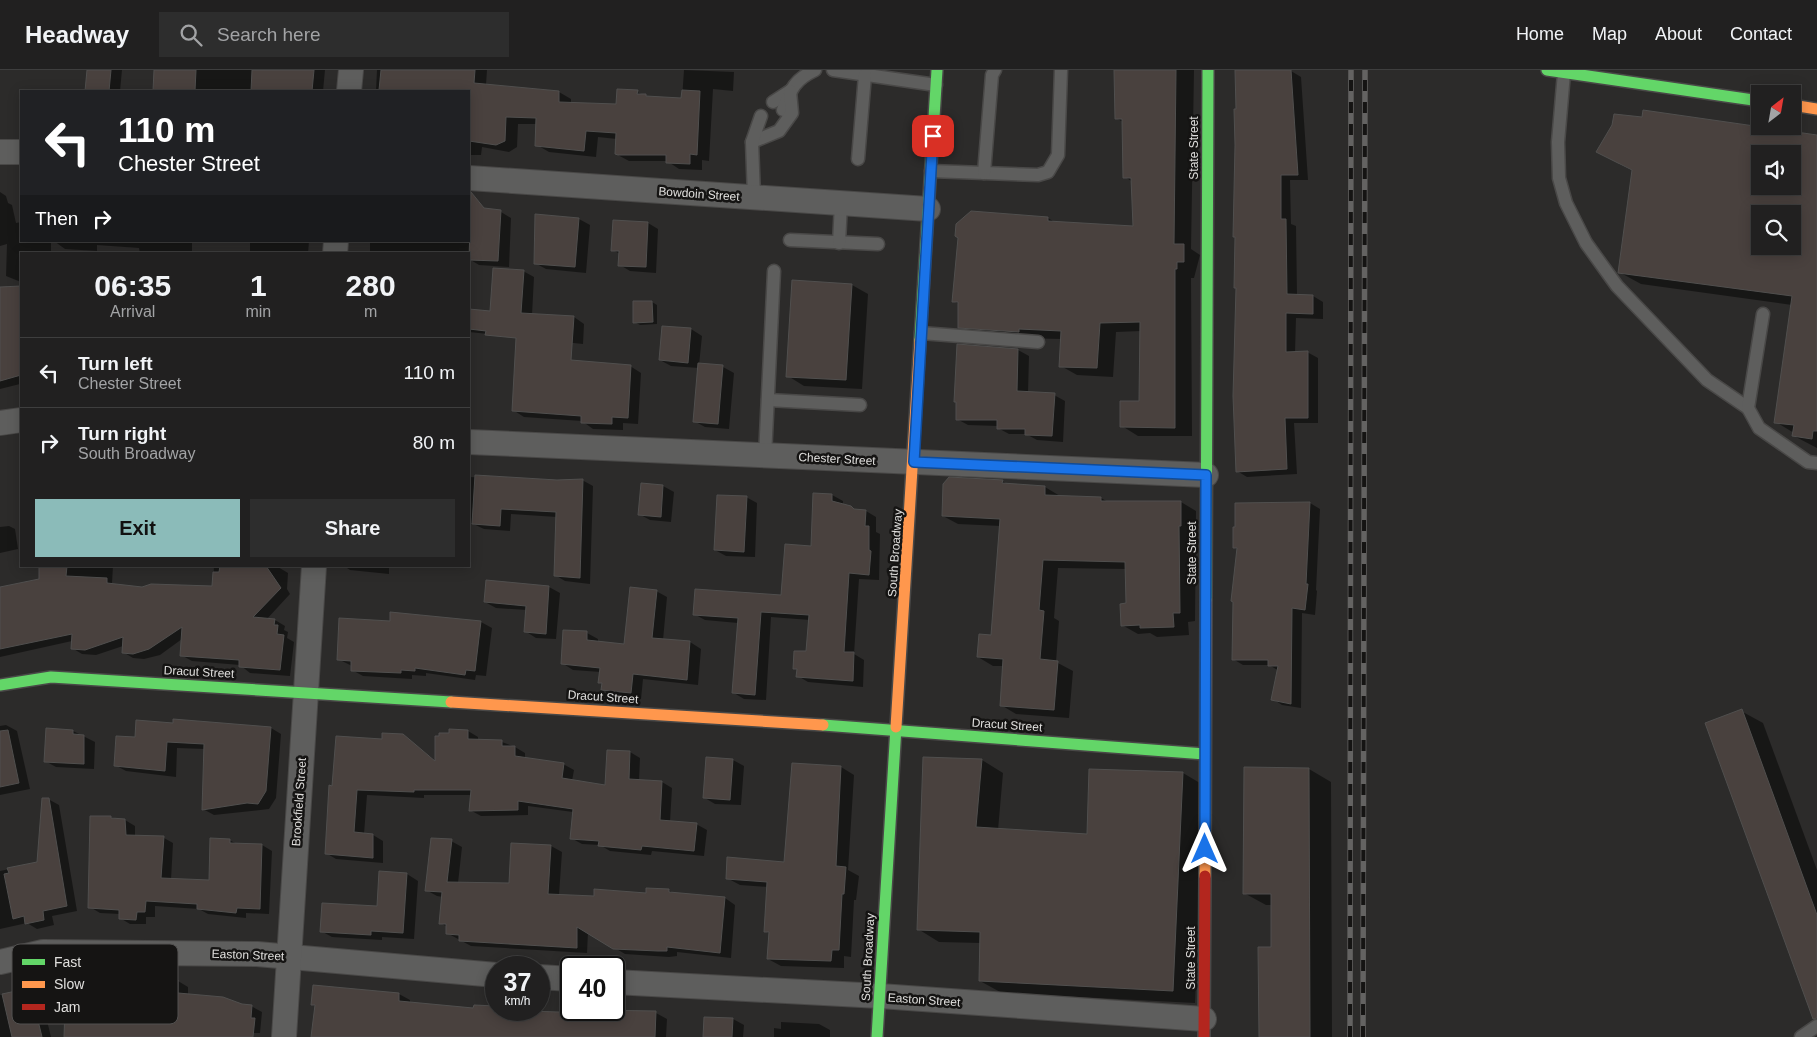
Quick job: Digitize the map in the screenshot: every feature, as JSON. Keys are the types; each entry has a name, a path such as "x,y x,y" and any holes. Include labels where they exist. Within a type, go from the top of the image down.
{"street":[{"path":"349,90 351,70"},
{"name":"South Broadway","path":"877,1037 937,70"},
{"name":"State Street","path":"1204,1028 1208,70"},
{"path":"1547,70 1624,76 1751,99"},
{"path":"1801,107 1817,109"},
{"path":"0,152 20,152"},
{"name":"Bowdoin Street","path":"470,178 928,209"},
{"path":"0,423 20,420"},
{"name":"Chester Street","path":"470,442 1206,475"},
{"name":"Brookfield Street","path":"284,1037 314,567"},
{"name":"Dracut Street","path":"0,686 52,677 896,730 1205,754"},
{"name":"Easton Street","path":"178,953 289,956 485,974"},
{"name":"Easton Street","path":"625,983 880,996 1204,1028"}],"lane":[{"path":"783,110 790,91 800,77 815,70"},
{"path":"833,70 936,85"},
{"path":"984,173 992,75 995,70"},
{"path":"931,171 1038,176 1048,172 1054,165 1058,155 1061,70"},
{"path":"1564,72 1558,142 1559,178 1566,203 1586,243 1617,286 1707,380 1748,408 1760,428 1808,462 1817,463"},
{"path":"856,73 858,159"},
{"path":"773,102 790,91"},
{"path":"752,142 779,131 792,113 790,91"},
{"path":"754,197 752,142 761,116"},
{"path":"752,142 772,125"},
{"path":"839,243 841,203"},
{"path":"790,240 878,244"},
{"path":"765,456 774,271"},
{"path":"1748,408 1763,314"},
{"path":"921,333 1038,342"},
{"path":"768,400 860,405"},
{"path":"1801,1037 1817,1026"}],"building":[{"path":"87,70 111,70 109,90 85,90"},
{"path":"154,70 196,70 195,90 153,90"},
{"path":"252,70 314,70 312,90 251,90"},
{"path":"381,70 475,70 474,83 559,91 559,102 616,104 617,89 638,90 637,94 646,94 646,96 681,98 682,90 700,91 697,155 690,154 690,164 666,163 666,155 618,155 615,154 616,133 586,131 584,151 535,146 536,118 506,117 505,141 496,145 470,141 470,90 379,90"},
{"path":"1114,70 1176,70 1174,244 1184,244 1184,262 1177,262 1177,269 1175,269 1175,428 1120,427 1120,401 1139,401 1140,322 1100,323 1097,368 1059,367 1061,331 1019,329 1019,332 958,328 958,302 952,302 958,238 955,236 956,224 971,211 1048,217 1048,221 1133,226 1131,178 1123,178 1122,119 1115,119"},
{"path":"1235,70 1291,70 1298,175 1281,175 1281,219 1286,219 1287,294 1313,295 1313,314 1286,313 1286,352 1308,351 1308,418 1285,418 1287,469 1236,472 1233,396 1236,288 1234,288 1235,237 1233,237"},
{"path":"1643,110 1751,126 1751,135 1801,135 1801,133 1817,135 1817,431 1813,431 1812,439 1792,436 1794,425 1774,423 1792,296 1618,273 1632,170 1596,152 1612,125 1614,114 1642,117"},
{"path":"471,192 484,208 501,210 498,261 470,260"},
{"path":"535,214 579,218 575,267 534,264"},
{"path":"613,220 648,222 646,267 618,266 619,251 611,251"},
{"path":"493,268 524,270 521,313 574,316 571,360 631,365 628,418 612,417 612,424 581,423 581,416 512,411 516,338 485,335 486,331 470,329 470,309 490,311"},
{"path":"792,280 852,284 846,380 786,377"},
{"path":"20,286 20,375 0,381 0,287"},
{"path":"633,301 652,301 653,322 633,323"},
{"path":"662,326 691,328 688,363 659,360"},
{"path":"957,344 1018,349 1017,391 1055,393 1052,436 1025,435 1025,429 997,429 997,420 956,420 956,402 954,402"},
{"path":"698,363 723,365 718,424 693,422"},
{"path":"475,475 557,480 583,479 580,578 554,576 556,512 501,509 500,526 472,524"},
{"path":"949,477 1003,480 1002,483 1045,486 1045,495 1101,497 1101,501 1181,501 1181,526 1179,526 1180,613 1173,613 1174,627 1140,628 1140,625 1121,626 1120,604 1126,603 1125,562 1043,560 1039,610 1044,611 1040,659 1058,661 1054,710 1000,706 1003,659 977,657 979,634 991,635 1000,519 942,516 943,484"},
{"path":"641,483 663,485 661,517 638,515"},
{"path":"813,493 832,494 832,501 851,506 854,509 866,510 865,526 869,526 869,550 871,551 869,575 849,573 844,652 854,652 853,681 796,677 797,669 793,669 794,651 806,651 809,615 761,612 755,695 732,693 738,618 693,615 695,589 781,595 785,544 811,546"},
{"path":"717,495 747,496 744,552 714,550"},
{"path":"1310,502 1306,584 1308,584 1305,610 1292,608 1291,704 1271,700 1278,666 1268,666 1268,660 1232,660 1233,602 1231,601 1237,548 1233,548 1235,503"},
{"path":"39,567 67,567 66,576 107,578 107,583 142,587 151,584 212,586 213,572 219,572 220,567 267,567 281,588 253,617 275,619 274,625 278,625 277,634 284,635 280,670 239,667 239,660 180,656 182,627 149,649 133,654 122,653 123,637 85,650 71,649 72,634 0,649 0,587 39,579"},
{"path":"486,580 549,586 546,634 524,632 526,606 484,602"},
{"path":"630,587 657,590 652,638 690,641 687,680 633,674 631,693 601,690 602,683 598,683 600,668 561,664 563,630 587,631 587,640 624,644"},
{"path":"390,612 481,621 475,671 466,670 465,675 415,668 415,671 401,670 401,673 351,671 351,661 337,660 339,618 390,621"},
{"path":"1742,709 1817,915 1817,1018 1813,1019 1705,723"},
{"path":"173,719 271,727 266,791 258,804 247,803 202,810 204,744 167,742 165,771 114,766 116,736 135,737 136,720 173,723"},
{"path":"46,728 73,730 73,734 84,735 84,764 44,762"},
{"path":"449,729 468,730 468,739 502,740 502,746 515,746 515,756 564,763 562,778 605,785 607,750 630,751 629,779 662,781 660,820 697,823 694,851 642,846 641,850 598,846 599,841 570,839 573,809 518,801 518,810 469,811 471,790 414,790 414,792 357,790 354,832 373,834 373,858 325,854 329,785 332,786 336,736 382,739 382,733 403,734 435,761 435,736 439,736 439,733 449,733"},
{"path":"8,730 19,783 0,787 0,731"},
{"path":"706,757 733,759 730,800 703,798"},
{"path":"923,757 982,759 976,827 1087,834 1089,769 1183,772 1173,991 979,981 980,932 917,930"},
{"path":"792,763 841,766 836,866 846,867 844,894 842,894 839,950 832,950 831,961 767,959 769,932 764,932 767,882 726,879 727,857 784,862"},
{"path":"1244,767 1309,768 1310,1037 1259,1037 1258,947 1271,947 1271,894 1243,894"},
{"path":"42,798 49,798 67,906 43,911 44,920 25,924 24,916 13,919 4,874 9,873 7,868 37,862"},
{"path":"90,816 111,816 111,818 125,819 126,835 164,836 161,878 209,880 210,838 230,839 230,843 262,844 260,909 237,908 236,913 197,909 197,904 146,901 145,912 137,912 136,920 119,919 119,910 88,908"},
{"path":"431,838 452,839 447,882 509,883 511,843 551,845 548,894 594,896 594,889 646,893 646,888 669,889 669,892 725,897 720,953 667,947 667,951 613,949 577,927 577,948 459,941 459,935 446,934 446,924 439,924 442,892 425,891"},
{"path":"379,871 407,873 403,933 371,931 371,935 320,932 322,903 377,906"},
{"path":"313,985 399,993 399,1001 473,1008 474,1005 485,1006 485,1021 550,1021 550,1012 560,1012 560,1021 625,1021 625,1011 656,1011 655,1037 311,1037 315,1005 311,1005"},
{"path":"12,992 12,1024 39,1024 42,1037 12,1037 2,994"},
{"path":"178,993 223,997 242,1004 252,1005 251,1018 255,1018 253,1037 64,1037 64,1024 178,1024"},
{"path":"704,1017 733,1018 732,1037 703,1037"}],"railway":[{"path":"1350,1037 1351,70"},
{"path":"1363,1037 1365,70"}],"traffic: fast":[{"path":"920,340 937,70"},
{"path":"1206,600 1208,70"},
{"path":"1547,70 1751,100"},
{"path":"0,685 51,677 451,702"},
{"path":"823,725 1205,754"},
{"path":"877,1037 896,727"}],"traffic: slow":[{"path":"1801,106 1817,109"},
{"path":"896,727 920,340"},
{"path":"1205,876 1206,600"},
{"path":"451,702 823,725"}],"traffic: jam":[{"path":"1204,1037 1205,876"}],"route":[{"path":"933,136 914,462 1206,475 1205,849"}]}
